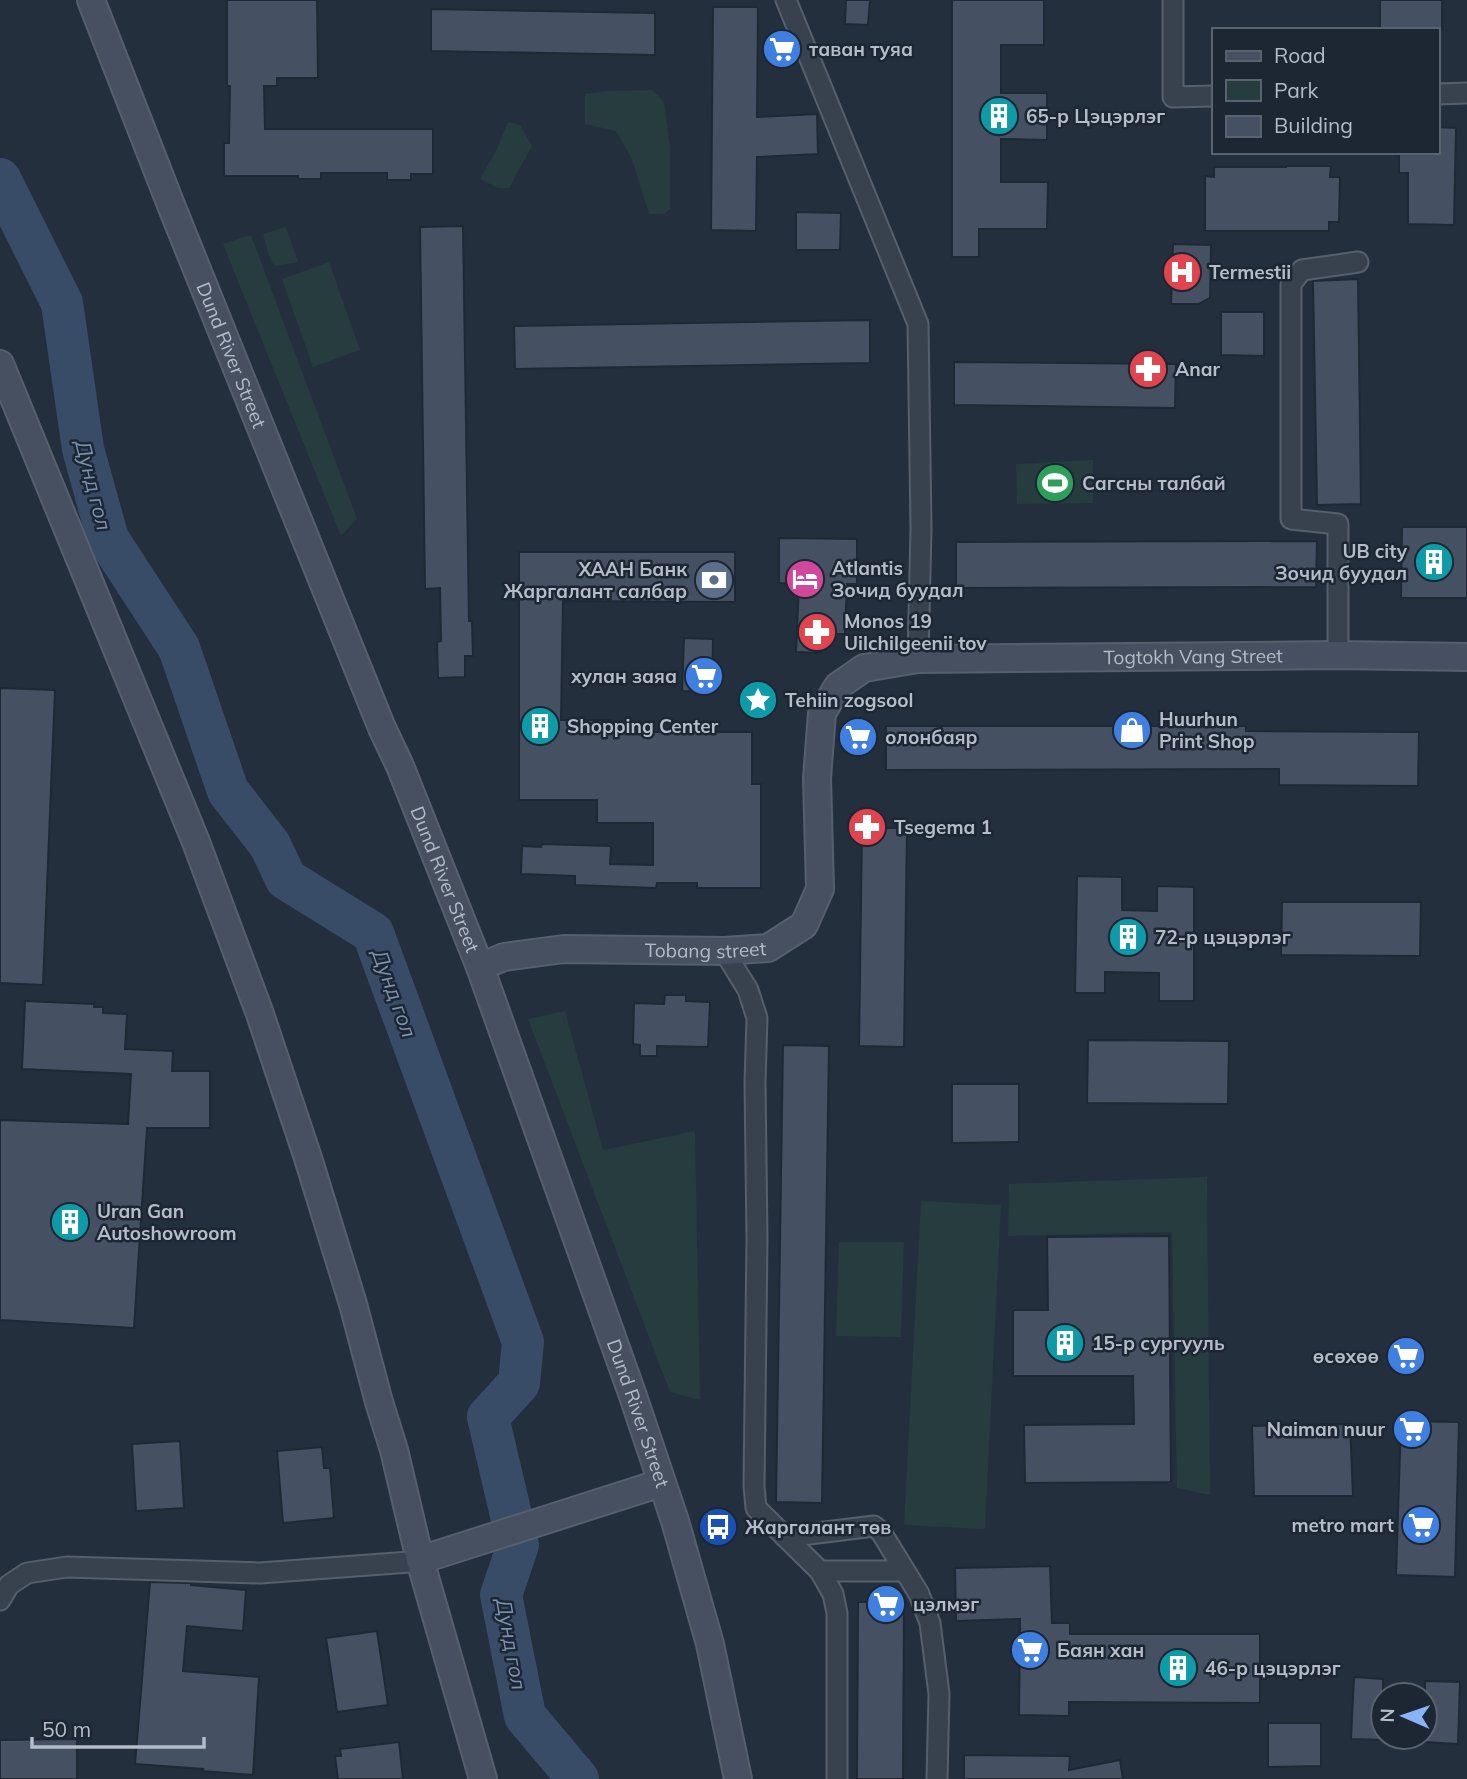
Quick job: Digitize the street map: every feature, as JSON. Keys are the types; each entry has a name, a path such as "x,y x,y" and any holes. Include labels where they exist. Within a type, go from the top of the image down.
{"street":[{"name":"Dund River Street","path":"91,0 173,210 480,967 675,1521 710,1644 738,1779"},
{"path":"786,0 918,324 918,659"},
{"path":"1173,0 1173,97 1212,96"},
{"path":"1439,94 1467,93"},
{"path":"1338,655 1338,524 1291,519 1291,284 1302,270 1358,262"},
{"path":"0,364 196,842 260,1014 353,1304 394,1450 432,1556 483,1779"},
{"name":"Togtokh Vang Street","path":"918,659 1338,655 1467,657"},
{"name":"Tobang street","path":"480,967 504,957 564,949 724,951 768,948 804,925 820,889 817,778 822,713 838,686 864,668 918,659"},
{"path":"724,951 748,990 757,1018 756,1508 820,1571 833,1594 837,1613 837,1779"},
{"path":"0,1600 9,1585 27,1573 67,1567 260,1573 410,1562 661,1483"},
{"path":"785,1536 874,1526 881,1532 919,1594 930,1623 939,1693 937,1779"},
{"path":"820,1571 905,1571"}],"green space":[{"path":"653,90 664,102 670,147 670,209 664,214 649,214 632,159 616,131 585,124 585,94"},
{"path":"508,122 520,125 532,146 509,188 498,188 480,179"},
{"path":"286,227 298,262 274,266 263,234"},
{"path":"251,235 357,519 341,536 223,244"},
{"path":"329,262 360,350 313,367 282,279"},
{"name":"Сагсны талбай","path":"1093,460 1093,503 1017,504 1016,464"},
{"path":"565,1011 603,1150 695,1131 700,1400 670,1392 528,1019"},
{"path":"1207,1177 1210,1495 1177,1488 1172,1232 1008,1236 1009,1184"},
{"path":"921,1201 1001,1205 985,1529 904,1525"},
{"path":"839,1242 904,1242 901,1337 836,1336"}],"building":[{"path":"227,0 317,0 318,78 277,78 277,86 264,86 265,129 433,129 433,174 411,174 411,180 387,180 387,173 321,173 321,179 298,179 298,176 224,176 224,143 229,143 230,86 227,86"},
{"path":"846,0 870,0 868,25 845,24"},
{"name":"65-р Цэцэрлэг","path":"952,0 1044,0 1044,45 1001,45 1001,93 1047,93 1047,140 1001,139 1001,182 1048,182 1047,229 979,229 979,257 952,257"},
{"path":"1380,0 1442,0 1442,29 1380,28"},
{"path":"713,7 758,7 757,117 817,114 818,154 757,157 756,231 711,230"},
{"path":"431,9 655,13 655,55 431,51"},
{"path":"1439,127 1456,128 1454,225 1408,224 1408,173 1399,173 1399,154 1439,154"},
{"path":"1331,166 1330,177 1340,177 1339,222 1329,222 1329,231 1205,231 1205,176 1214,177 1214,167"},
{"path":"796,212 841,213 840,250 796,250"},
{"path":"463,226 469,621 472,621 473,656 465,656 465,677 438,678 437,642 441,641 440,588 425,589 420,227"},
{"path":"1173,244 1211,245 1210,298 1199,304 1171,304"},
{"path":"1358,279 1361,504 1317,505 1313,281"},
{"path":"1221,312 1264,312 1264,356 1221,355"},
{"path":"870,320 870,363 515,369 514,326"},
{"path":"954,362 1176,364 1175,408 954,405"},
{"name":"UB city Зочид буудал","path":"1402,527 1467,527 1467,598 1401,598"},
{"path":"779,538 857,539 857,584 847,584 845,634 830,634 830,643 822,642 821,653 796,652 799,584 779,583"},
{"path":"1317,541 1316,587 956,588 956,542"},
{"name":"Shopping Center","path":"519,552 735,552 735,602 563,601 561,720 611,720 611,732 752,732 752,784 761,784 761,888 697,888 697,883 657,883 656,888 575,885 575,876 521,874 522,846 541,847 542,844 611,846 610,864 653,865 653,823 597,823 597,800 519,800"},
{"path":"684,638 713,639 712,692 682,691"},
{"path":"0,688 55,690 43,985 0,983"},
{"path":"886,726 1246,726 1246,731 1419,732 1418,786 1279,785 1279,769 886,770"},
{"path":"862,828 907,828 904,1047 859,1046"},
{"name":"72-р цэцэрлэг","path":"1077,876 1122,877 1122,910 1157,911 1157,886 1194,887 1194,1001 1159,1001 1159,973 1105,972 1105,993 1075,993"},
{"path":"1282,902 1421,902 1420,956 1281,955"},
{"path":"665,995 686,995 686,1001 710,1002 708,1047 657,1046 657,1056 640,1056 640,1045 633,1044 634,1003 664,1004"},
{"name":"Uran Gan Autoshowroom","path":"25,1001 94,1004 94,1007 103,1007 103,1013 127,1014 125,1049 173,1051 172,1071 210,1071 210,1128 147,1128 134,1328 0,1320 0,1120 128,1124 131,1074 22,1069"},
{"path":"1088,1040 1229,1041 1228,1104 1087,1103"},
{"path":"783,1045 829,1046 822,1503 776,1502"},
{"path":"952,1084 1019,1084 1019,1142 952,1143"},
{"name":"15-р сургууль","path":"1169,1236 1171,1482 1025,1483 1024,1425 1134,1424 1133,1376 1013,1376 1013,1310 1048,1310 1047,1237"},
{"path":"1401,1421 1459,1422 1455,1577 1396,1575"},
{"path":"1350,1424 1353,1496 1254,1496 1252,1426"},
{"path":"180,1441 184,1508 136,1511 132,1444"},
{"path":"322,1447 324,1468 330,1468 334,1518 283,1523 277,1451"},
{"path":"1050,1566 1052,1623 1070,1623 1070,1634 1260,1634 1260,1703 1069,1702 1069,1716 1019,1715 1020,1619 956,1621 955,1568"},
{"path":"150,1582 191,1583 246,1590 243,1631 187,1626 183,1671 259,1677 253,1775 135,1764"},
{"path":"858,1602 904,1602 903,1779 857,1779"},
{"path":"377,1631 388,1705 337,1712 326,1638"},
{"path":"1354,1677 1383,1679 1369,1681 1369,1740 1351,1739"},
{"path":"1439,1681 1460,1682 1458,1744 1439,1743"},
{"path":"1268,1723 1321,1723 1321,1766 1268,1767"},
{"path":"77,1739 77,1779 0,1779 0,1740"},
{"path":"399,1742 403,1779 338,1779 335,1756 341,1756 340,1749"},
{"path":"964,1755 1070,1756 1069,1770 1120,1760 1123,1779 964,1779"}],"waterway":[{"name":"Дунд гол","path":"0,179 62,303 83,449 108,539 179,648 228,791 270,845 286,879 373,933 523,1342 519,1383 488,1417 518,1545 501,1595 525,1716 578,1779"}],"place":[{"name":"таван туяа","path":"782,49"},
{"name":"65-р Цэцэрлэг","path":"999,116"},
{"name":"Termestii","path":"1182,272"},
{"name":"Anar","path":"1148,369"},
{"name":"Сагсны талбай","path":"1055,483"},
{"name":"UB city Зочид буудал","path":"1434,562"},
{"name":"Atlantis Зочид буудал","path":"805,579"},
{"name":"ХААН Банк Жаргалант салбар","path":"714,580"},
{"name":"Monos 19 Uilchilgeenii tov","path":"817,632"},
{"name":"хулан заяа","path":"704,676"},
{"name":"Tehiin zogsool","path":"758,700"},
{"name":"Shopping Center","path":"540,726"},
{"name":"Huurhun Print Shop","path":"1132,730"},
{"name":"олонбаяр","path":"858,737"},
{"name":"Tsegema 1","path":"867,827"},
{"name":"72-р цэцэрлэг","path":"1128,937"},
{"name":"Uran Gan Autoshowroom","path":"70,1222"},
{"name":"15-р сургууль","path":"1065,1343"},
{"name":"өсөхөө","path":"1406,1356"},
{"name":"Naiman nuur","path":"1412,1429"},
{"name":"metro mart","path":"1421,1525"},
{"name":"Жаргалант төв","path":"718,1527"},
{"name":"цэлмэг","path":"886,1604"},
{"name":"Баян хан","path":"1030,1650"},
{"name":"46-р цэцэрлэг","path":"1178,1668"}]}
